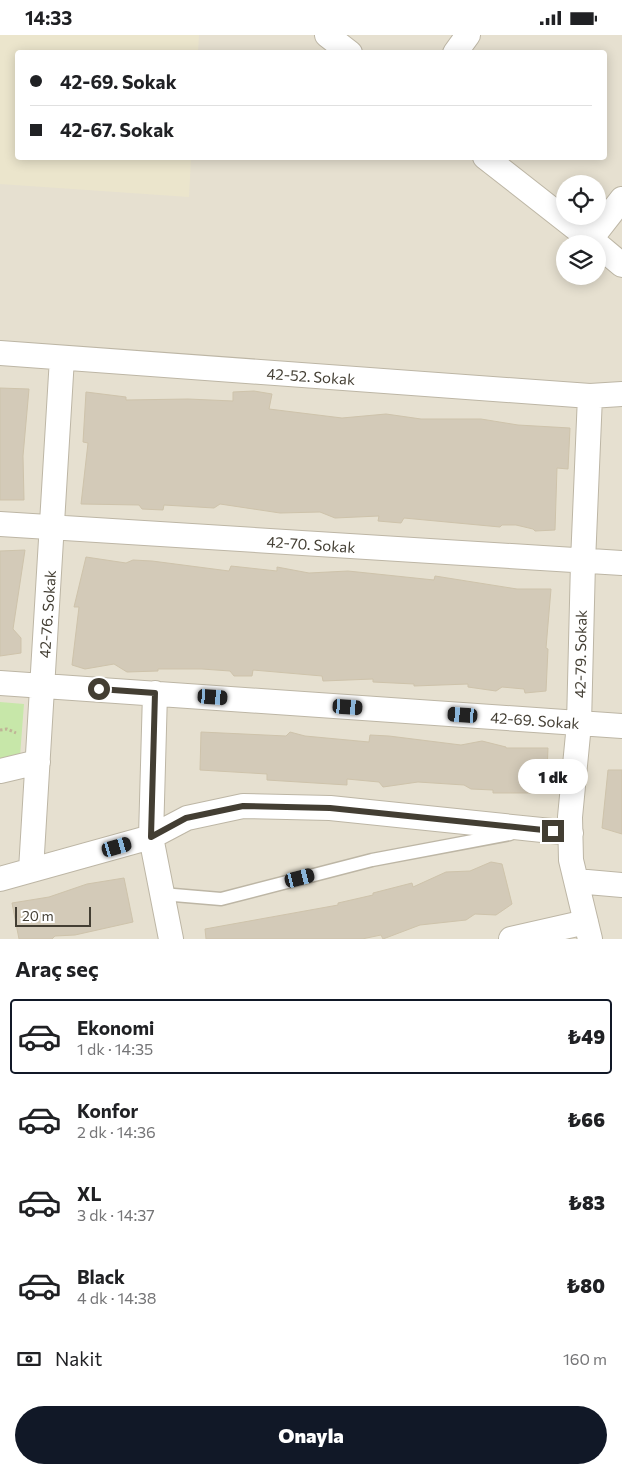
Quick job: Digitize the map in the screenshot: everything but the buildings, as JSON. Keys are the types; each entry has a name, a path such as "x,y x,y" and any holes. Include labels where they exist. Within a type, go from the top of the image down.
{"street":[{"path":"327,35 346,50"},
{"path":"456,50 468,35"},
{"path":"490,160 584,235"},
{"path":"599,235 622,199"},
{"path":"606,252 622,265"},
{"name":"42-52. Sokak","path":"0,353 590,396 622,394"},
{"name":"42-76. Sokak","path":"31,870 62,358"},
{"name":"42-79. Sokak","path":"588,931 572,860 570,817 579,724 590,396"},
{"name":"42-70. Sokak","path":"0,524 622,563"},
{"name":"42-69. Sokak","path":"0,683 622,726"},
{"path":"155,693 151,837 171,939"},
{"path":"0,771 38,762"},
{"path":"0,879 151,837 186,818 243,806 330,808 571,833"},
{"path":"576,881 622,885"},
{"path":"511,939 588,931"}],"lane":[{"path":"162,893 221,899 372,860 535,829"}],"shaded area":[{"path":"0,35 622,35 622,939 0,939"},
{"path":"0,35 199,35 198,50 15,50 15,160 191,160 189,197 0,184"}],"green space":[{"path":"0,702 24,704 20,756 0,761"}],"route":[{"path":"99,689 155,693 151,837 186,818 243,806 330,808 553,831"}]}
